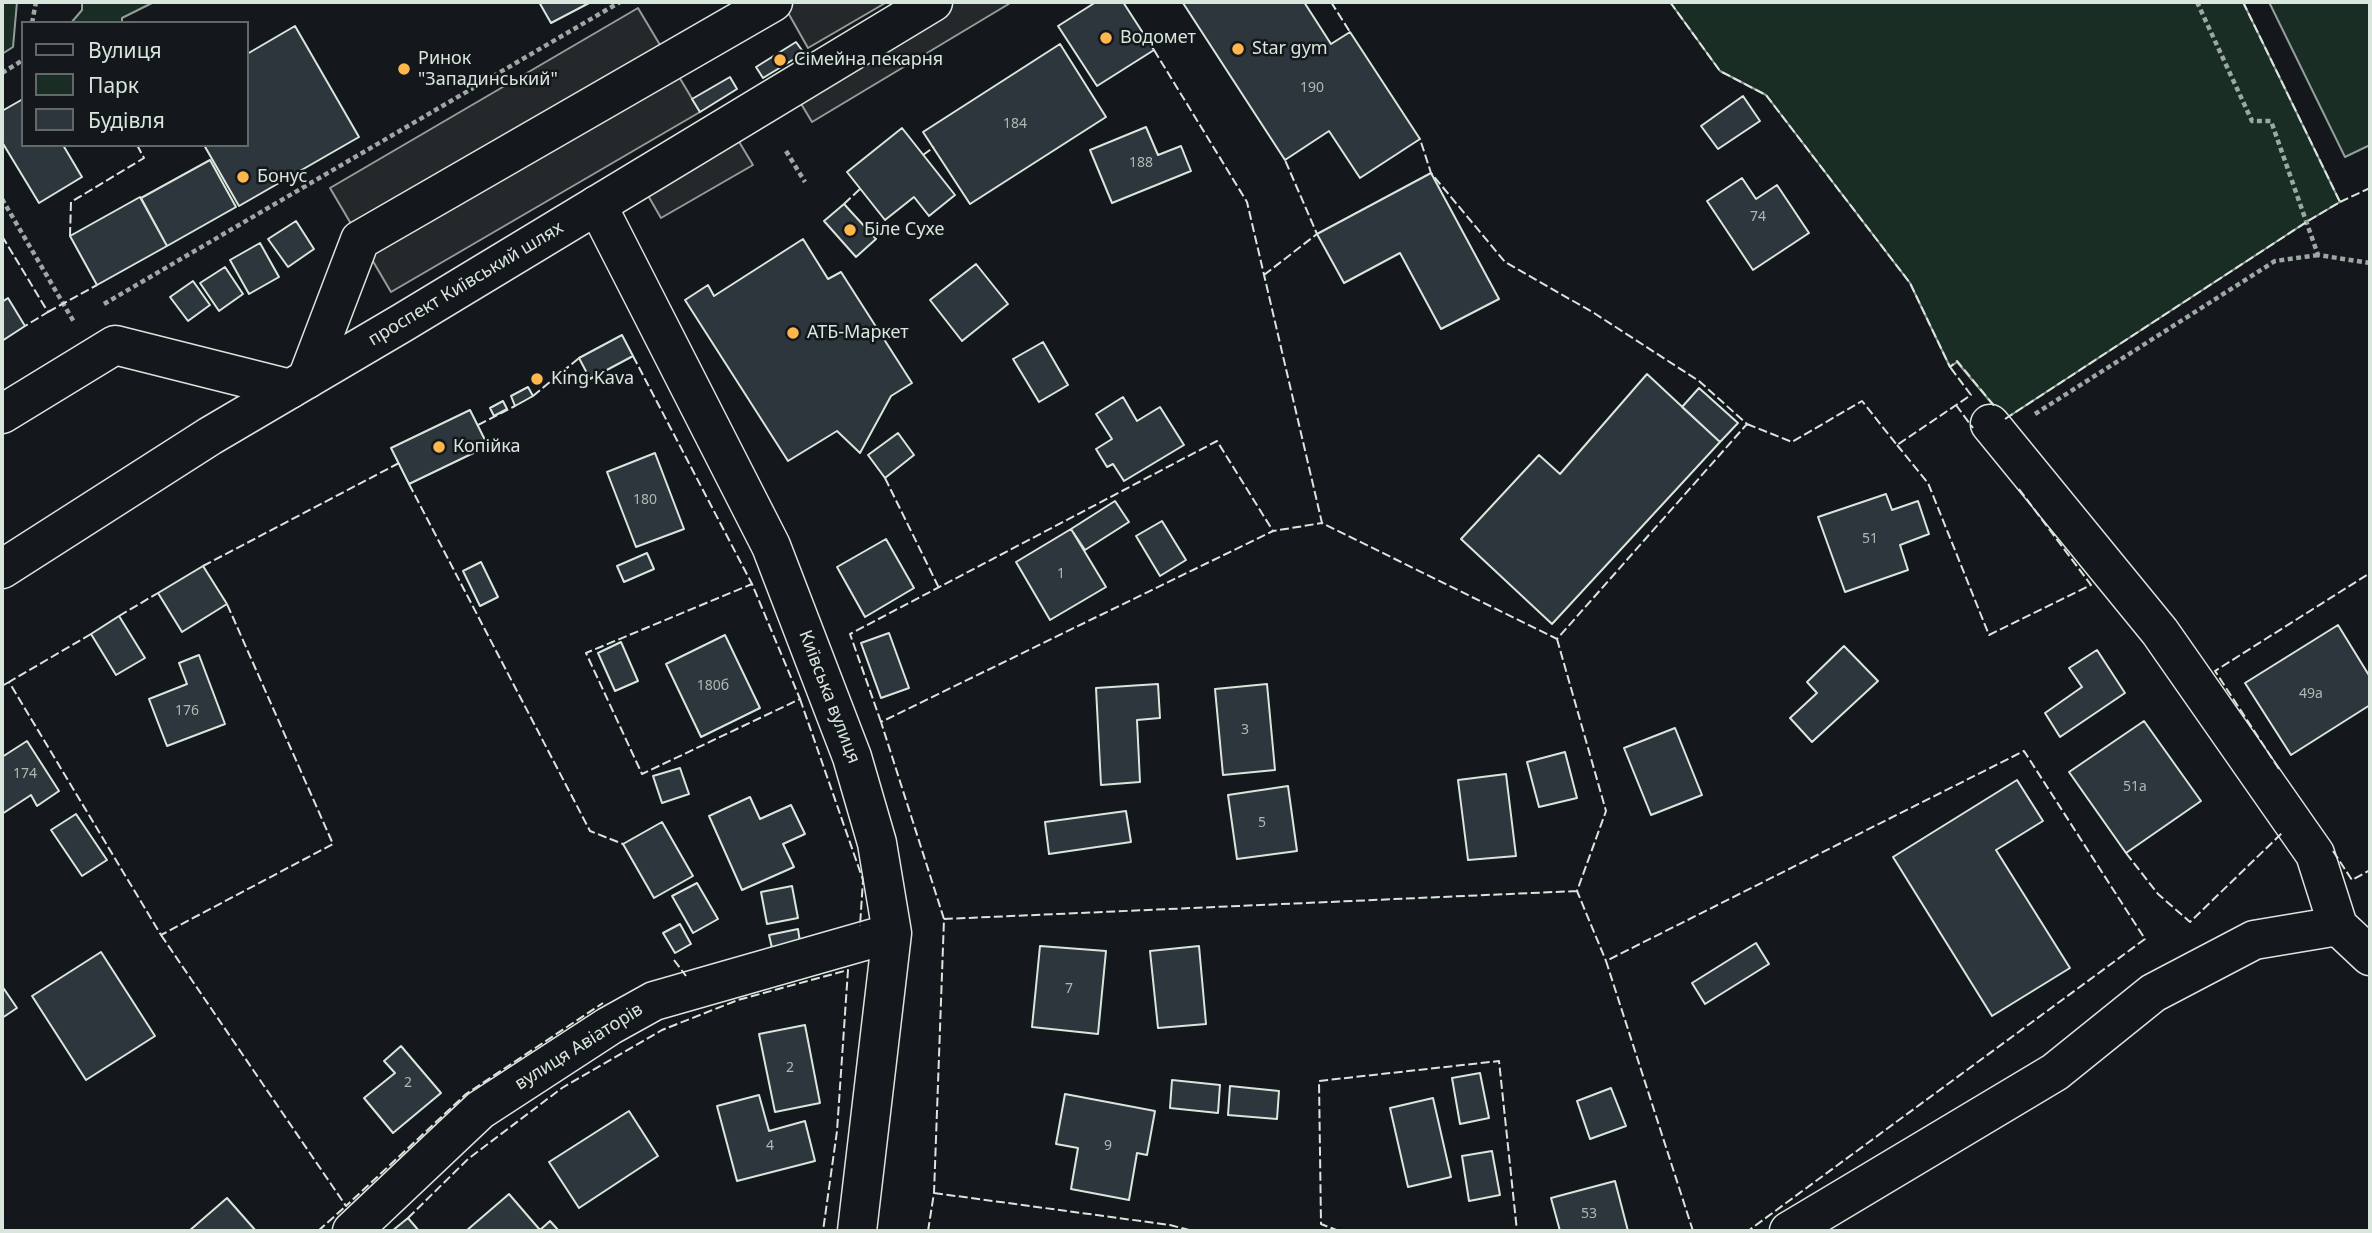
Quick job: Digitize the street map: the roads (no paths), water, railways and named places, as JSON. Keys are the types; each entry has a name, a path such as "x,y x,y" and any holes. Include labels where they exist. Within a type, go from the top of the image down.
{"street":[{"path":"2,414 115,345 298,384 360,240 774,2"},
{"name":"проспект Київський шлях","path":"2,569 210,436 933,2"},
{"name":"Київська вулиця","path":"597,205 771,547 852,757 877,843 892,933 857,1231"},
{"path":"1995,430 2160,632 2315,853 2338,926 2370,956"},
{"path":"1789,1231 2055,1072 2154,993 2254,940 2338,926"},
{"name":"вулиця Авіаторів","path":"352,1231 480,1110 609,1026 654,1001 892,933"}],"place":[{"name":"Водомет","path":"1106,38"},
{"name":"Star gym","path":"1238,49"},
{"name":"Сімейна пекарня","path":"780,60"},
{"name":"Ринок \"Западинський\"","path":"404,69"},
{"name":"Бонус","path":"243,177"},
{"name":"Біле Сухе","path":"850,230"},
{"name":"АТБ-Маркет","path":"793,333"},
{"name":"King Kava","path":"537,379"},
{"name":"Копійка","path":"439,447"}]}
